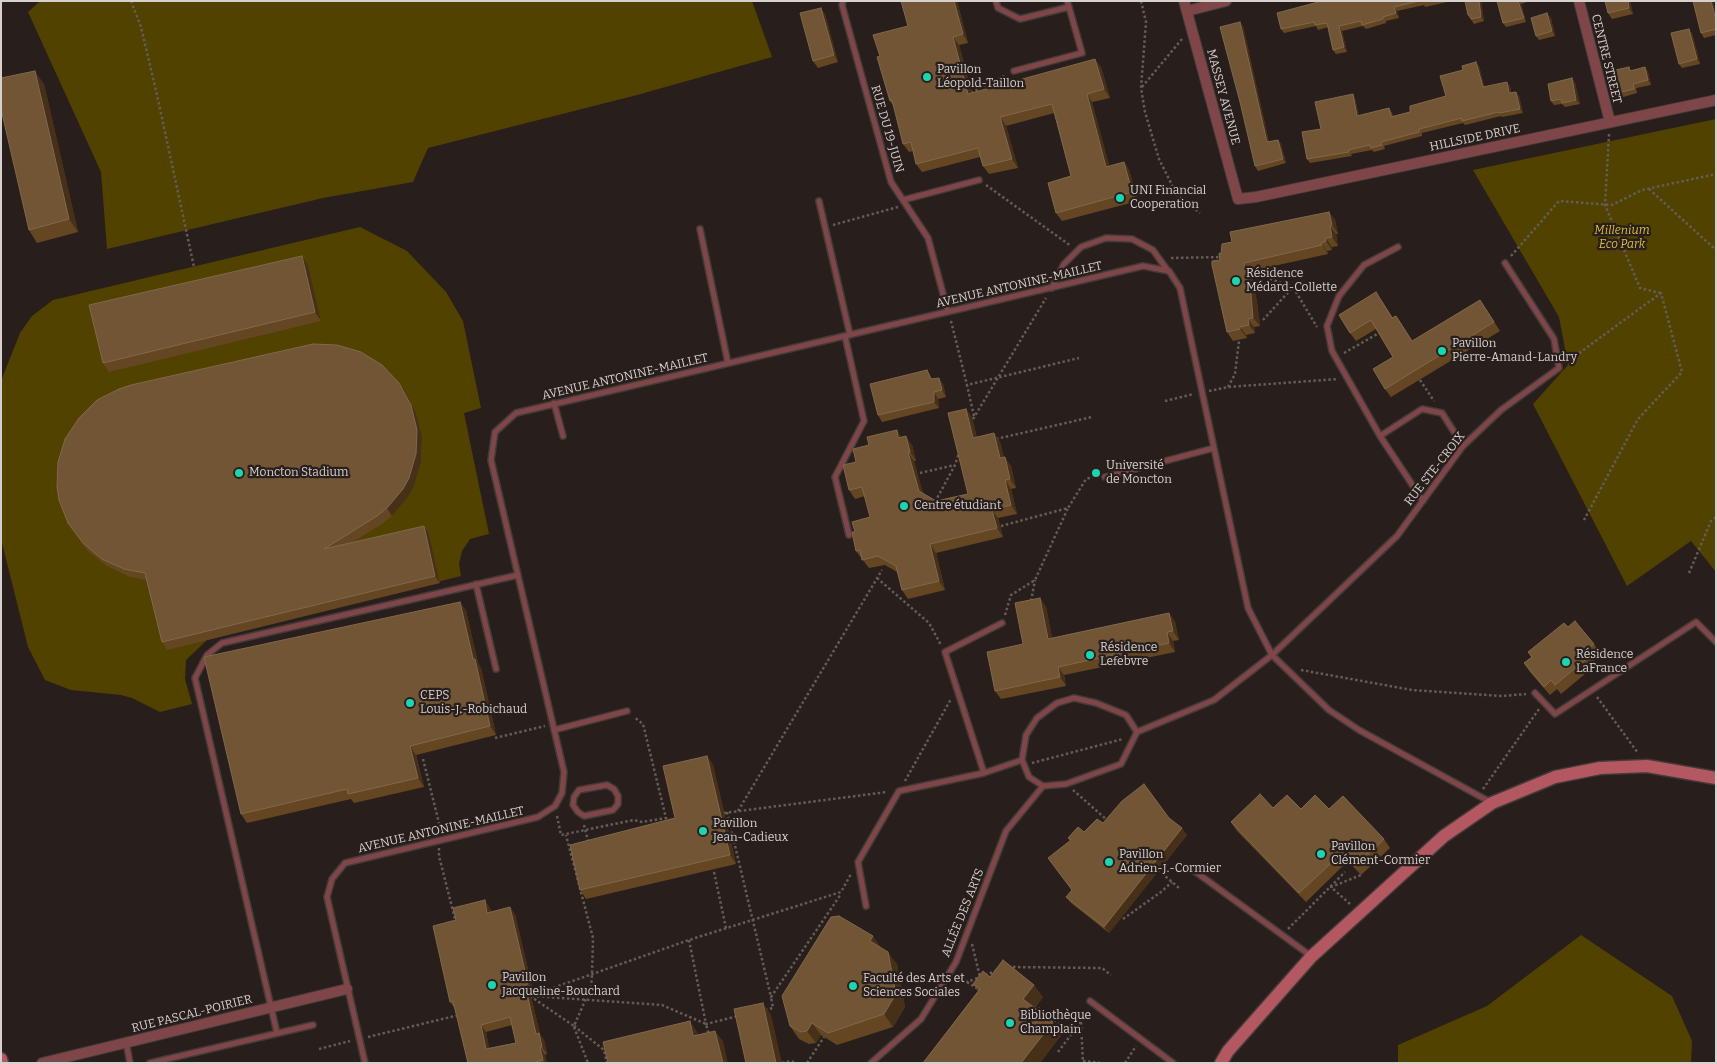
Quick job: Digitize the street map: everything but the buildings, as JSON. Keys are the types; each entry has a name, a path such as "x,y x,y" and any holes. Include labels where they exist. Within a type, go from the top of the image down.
{"street":[{"path":"1186,6 1226,1"},
{"name":"CENTRE STREET","path":"1579,1 1610,122"},
{"name":"MASSEY AVENUE","path":"1186,6 1238,199"},
{"name":"HILLSIDE DRIVE","path":"1238,199 1256,197 1716,100"},
{"path":"1221,1063 1228,1051 1311,957 1444,836 1492,803 1555,777 1600,768 1647,766 1716,778"},
{"name":"RUE PASCAL-POIRIER","path":"42,1063 347,989"},
{"path":"1,1059 2,1063"}],"lane":[{"name":"RUE DU 19-JUIN","path":"842,1 891,182 928,238 948,312"},
{"path":"996,1 998,8 1020,19 1068,4 1082,53 1014,71"},
{"path":"903,200 979,180"},
{"path":"819,202 848,335 864,421 835,477 849,535"},
{"path":"700,229 728,363"},
{"path":"1052,288 1064,264 1081,247 1106,238 1132,239 1153,250 1180,288 1248,608 1272,655 1329,710 1359,730 1492,803"},
{"path":"1398,247 1364,265 1339,296 1327,326 1332,351 1380,436 1423,501"},
{"path":"1505,263 1554,339 1559,368"},
{"name":"AVENUE ANTONINE-MAILLET","path":"365,1063 327,897 332,879 345,863 538,817 555,806 562,794 564,772 491,460 495,432 516,413 1146,266 1169,272"},
{"name":"RUE STE-CROIX","path":"1136,734 1214,700 1272,655 1398,536 1463,446 1501,410 1559,368"},
{"path":"554,404 563,436"},
{"path":"1380,436 1422,409 1442,413 1463,446"},
{"path":"1105,476 1214,448"},
{"path":"277,1033 195,678 207,655 222,643 518,575"},
{"path":"476,584 496,669"},
{"path":"1535,693 1555,714 1696,622 1716,642"},
{"path":"984,773 945,652 1002,623"},
{"path":"1074,698 1096,703 1126,716 1136,734 1121,764 1066,784 1043,786 1029,777 1023,762 1026,735 1037,718 1057,703 1074,698"},
{"path":"554,727 627,711"},
{"path":"866,906 858,862 899,791 984,773 1023,762"},
{"path":"607,785 614,789 618,796 618,804 613,810 584,816 581,814 574,805 574,797 579,790 607,785"},
{"name":"ALLÉE DES ARTS","path":"871,1063 921,1019 956,962 1006,831 1043,786"},
{"path":"562,794 574,797"},
{"path":"1193,870 1311,957"},
{"path":"1092,1002 1173,1063"},
{"path":"150,1063 313,1025"},
{"path":"126,1042 130,1063"}],"path":[{"path":"131,1 140,27 157,95 194,266"},
{"path":"1140,1 1146,22 1142,88 1145,112 1159,159 1177,195 1200,213"},
{"path":"1142,88 1191,28"},
{"path":"967,95 1014,71"},
{"path":"1610,122 1605,205 1640,288 1661,293"},
{"path":"1505,263 1559,202 1612,205 1648,188 1716,174"},
{"path":"979,180 1078,250"},
{"path":"1648,188 1716,250"},
{"path":"825,227 907,205"},
{"path":"1159,259 1226,257"},
{"path":"1251,272 1294,287 1317,327"},
{"path":"1263,320 1294,287"},
{"path":"948,312 974,418 1052,288"},
{"path":"1559,368 1661,293"},
{"path":"1584,520 1638,419 1682,372 1661,293"},
{"path":"1336,358 1379,333"},
{"path":"1228,387 1236,374 1239,341"},
{"path":"967,385 1079,358"},
{"path":"1165,401 1228,387 1347,378"},
{"path":"1420,380 1442,413"},
{"path":"988,441 1092,417"},
{"path":"934,503 955,465 959,453"},
{"path":"920,473 955,465"},
{"path":"1032,606 1035,580 1068,508 1086,479 1105,476"},
{"path":"1001,526 1068,508"},
{"path":"1689,573 1711,521 1716,517"},
{"path":"737,811 882,570"},
{"path":"877,578 928,623 945,652"},
{"path":"1002,623 1010,595 1035,580"},
{"path":"1284,666 1412,690 1502,696 1535,693"},
{"path":"764,1010 773,1008 726,813 899,791 956,689"},
{"path":"1591,690 1647,766"},
{"path":"1479,795 1544,702"},
{"path":"495,738 554,727"},
{"path":"1023,762 1136,734"},
{"path":"1066,784 1107,820"},
{"path":"581,814 589,848"},
{"path":"566,834 593,938 590,987 574,1026 588,1063"},
{"path":"771,998 842,892 858,862"},
{"path":"1158,870 1179,888"},
{"path":"714,872 726,928"},
{"path":"1282,935 1345,872"},
{"path":"1331,887 1361,875"},
{"path":"1123,919 1172,882"},
{"path":"1331,887 1360,912"},
{"path":"530,996 689,940 842,892"},
{"path":"968,928 980,977"},
{"path":"689,940 710,1037"},
{"path":"967,982 1010,966 1102,968 1111,975"},
{"path":"950,970 982,992"},
{"path":"530,996 662,1005 706,1024 744,1015"},
{"path":"530,996 574,1026 604,1050 607,1063"},
{"path":"1058,1052 1081,1022 1092,1002"},
{"path":"1038,1008 1072,1033"},
{"path":"319,1049 459,1015"},
{"path":"1081,1022 1083,1062 1101,1063"},
{"path":"807,1063 824,1037"},
{"path":"1125,1063 1141,1038"},
{"path":"782,1063 791,1061 795,1063"}],"green space":[{"path":"40,1 752,1 772,57 637,95 428,148 413,182 323,198 107,249 101,172 28,12"},
{"name":"Millenium Eco Park","path":"1716,119 1716,572 1691,541 1627,586 1533,404 1568,365 1559,317 1473,170"},
{"name":"Moncton Stadium","path":"360,227 407,251 446,292 463,321 481,408 464,413 489,534 470,539 462,551 459,564 461,576 207,640 186,660 185,679 192,704 160,712 132,698 121,695 71,690 45,680 28,647 1,539 1,381 20,333 32,316 53,300"},
{"path":"1581,935 1672,996 1692,1041 1691,1063 1398,1063 1398,1045 1487,1006"}],"place":[{"name":"Pavillon Léopold-Taillon","path":"927,77"},
{"name":"UNI Financial Cooperation","path":"1120,198"},
{"name":"Résidence Médard-Collette","path":"1236,281"},
{"name":"Pavillon Pierre-Amand-Landry","path":"1442,351"},
{"name":"Moncton Stadium","path":"239,473"},
{"name":"Université de Moncton","path":"1096,473"},
{"name":"Centre étudiant","path":"904,506"},
{"name":"Résidence Lefebvre","path":"1090,655"},
{"name":"Résidence LaFrance","path":"1566,662"},
{"name":"CEPS Louis-J.-Robichaud","path":"410,703"},
{"name":"Pavillon Jean-Cadieux","path":"703,831"},
{"name":"Pavillon Clément-Cormier","path":"1321,854"},
{"name":"Pavillon Adrien-J.-Cormier","path":"1109,862"},
{"name":"Pavillon Jacqueline-Bouchard","path":"492,985"},
{"name":"Faculté des Arts et Sciences Sociales","path":"853,986"},
{"name":"Bibliothèque Champlain","path":"1010,1023"}]}
